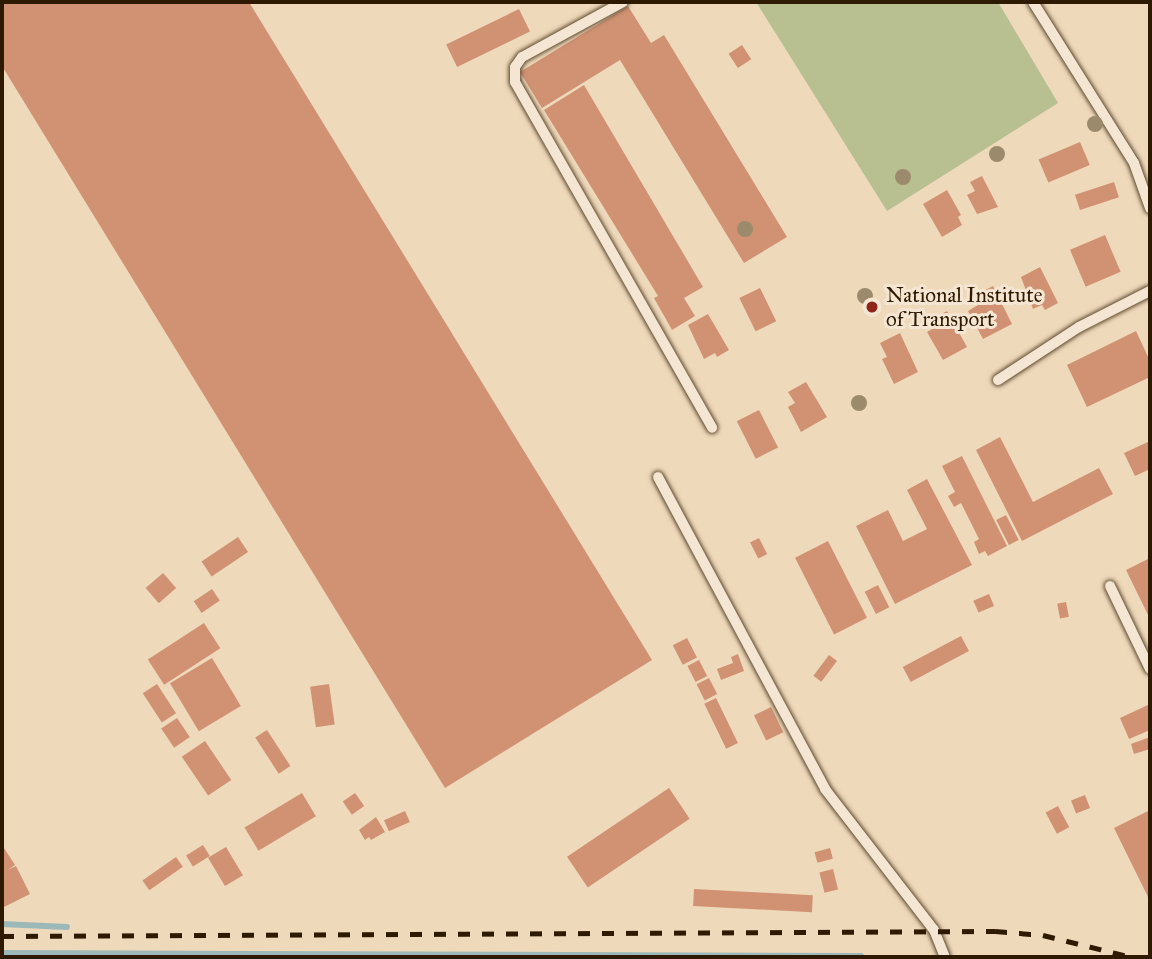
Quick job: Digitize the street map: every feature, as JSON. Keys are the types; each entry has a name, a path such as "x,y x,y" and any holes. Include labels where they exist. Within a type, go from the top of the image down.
{"lane":[{"path":"623,2 522,57 515,67 515,82 712,428"},
{"path":"1033,2 1134,163 1150,208"},
{"path":"998,380 1079,327 1150,291"},
{"path":"658,477 825,789 934,930 945,957"},
{"path":"1110,586 1150,669"}],"green space":[{"path":"756,2 998,2 1058,103 887,211"}],"building":[{"path":"2,2 249,2 652,660 445,788 2,66"},
{"path":"628,6 651,43 664,35 787,237 744,263 620,60 542,108 520,72"},
{"path":"519,9 530,31 457,67 446,45"},
{"path":"742,45 751,59 738,68 729,54"},
{"path":"584,85 703,287 684,298 695,316 672,330 654,298 658,296 544,110"},
{"path":"1080,142 1090,165 1048,183 1039,160"},
{"path":"982,176 998,207 977,214 967,195 975,191 970,182"},
{"path":"1114,182 1119,197 1080,210 1075,195"},
{"path":"947,190 961,215 958,217 962,225 942,237 923,204"},
{"path":"1105,235 1121,272 1086,287 1070,250"},
{"path":"1040,267 1058,303 1045,310 1042,305 1033,309 1021,277"},
{"path":"993,286 1012,324 983,339 968,311 978,305 974,296"},
{"path":"760,288 776,321 756,331 739,298"},
{"path":"947,311 967,347 943,360 927,332 932,329 928,321"},
{"path":"708,314 729,350 717,357 715,353 704,359 688,325"},
{"path":"1136,331 1150,361 1150,377 1087,407 1067,365"},
{"path":"900,333 918,372 894,384 882,359 887,357 880,343"},
{"path":"806,382 827,417 801,432 788,407 795,403 788,392"},
{"path":"759,410 778,447 756,459 737,421"},
{"path":"1000,437 1033,502 1099,468 1113,494 1022,541 976,450"},
{"path":"1150,441 1150,469 1135,476 1124,453"},
{"path":"962,456 1007,546 988,556 985,551 979,554 974,542 979,539 961,503 954,507 948,496 955,492 942,466"},
{"path":"927,479 972,565 895,604 856,526 888,510 903,541 927,529 907,490"},
{"path":"1006,515 1019,540 1009,545 996,520"},
{"path":"238,537 248,552 212,577 202,562"},
{"path":"759,538 767,554 758,559 750,543"},
{"path":"828,541 867,618 834,634 795,558"},
{"path":"1150,558 1150,619 1126,570"},
{"path":"163,573 176,588 159,603 146,588"},
{"path":"878,585 889,607 876,614 865,592"},
{"path":"212,589 220,601 202,613 194,601"},
{"path":"989,594 994,606 978,613 973,601"},
{"path":"1066,602 1069,617 1060,618 1057,604"},
{"path":"204,623 220,648 164,685 148,659"},
{"path":"961,636 969,651 911,682 903,667"},
{"path":"687,638 697,658 683,665 673,645"},
{"path":"738,654 744,671 721,680 717,669 733,663 731,657"},
{"path":"829,655 837,661 821,682 813,676"},
{"path":"212,658 241,706 199,731 170,683"},
{"path":"699,660 707,676 696,682 687,666"},
{"path":"709,678 717,694 705,700 697,684"},
{"path":"157,684 176,713 162,723 143,693"},
{"path":"329,684 335,725 316,727 310,687"},
{"path":"716,698 738,743 726,749 704,704"},
{"path":"1150,704 1150,730 1129,739 1120,718"},
{"path":"771,707 783,732 766,740 754,715"},
{"path":"177,718 190,737 174,748 161,729"},
{"path":"267,730 290,766 279,774 255,738"},
{"path":"1150,737 1150,749 1134,754 1131,744"},
{"path":"205,741 231,780 208,796 182,757"},
{"path":"669,788 690,819 588,887 567,857"},
{"path":"302,793 316,816 258,851 245,828"},
{"path":"355,793 364,806 352,815 343,802"},
{"path":"1085,795 1090,808 1076,813 1071,800"},
{"path":"1058,806 1069,827 1057,834 1046,813"},
{"path":"1150,810 1150,901 1114,828"},
{"path":"405,811 410,822 389,831 384,820"},
{"path":"376,817 385,832 371,840 369,837 365,840 359,830"},
{"path":"203,845 210,856 193,867 186,856"},
{"path":"226,847 243,875 225,886 208,858"},
{"path":"4,848 15,865 8,870 16,866 30,894 2,908 2,849"},
{"path":"830,848 833,859 817,863 815,852"},
{"path":"176,857 183,867 149,890 142,881"},
{"path":"833,869 838,889 824,893 819,872"},
{"path":"694,889 813,895 812,912 693,906"}],"waterway":[{"path":"2,924 67,927"},
{"path":"2,953 861,956"}],"railway":[{"path":"2,936 995,931 1043,935 1132,957"}],"place":[{"name":"National Institute of Transport","path":"872,307"}]}
